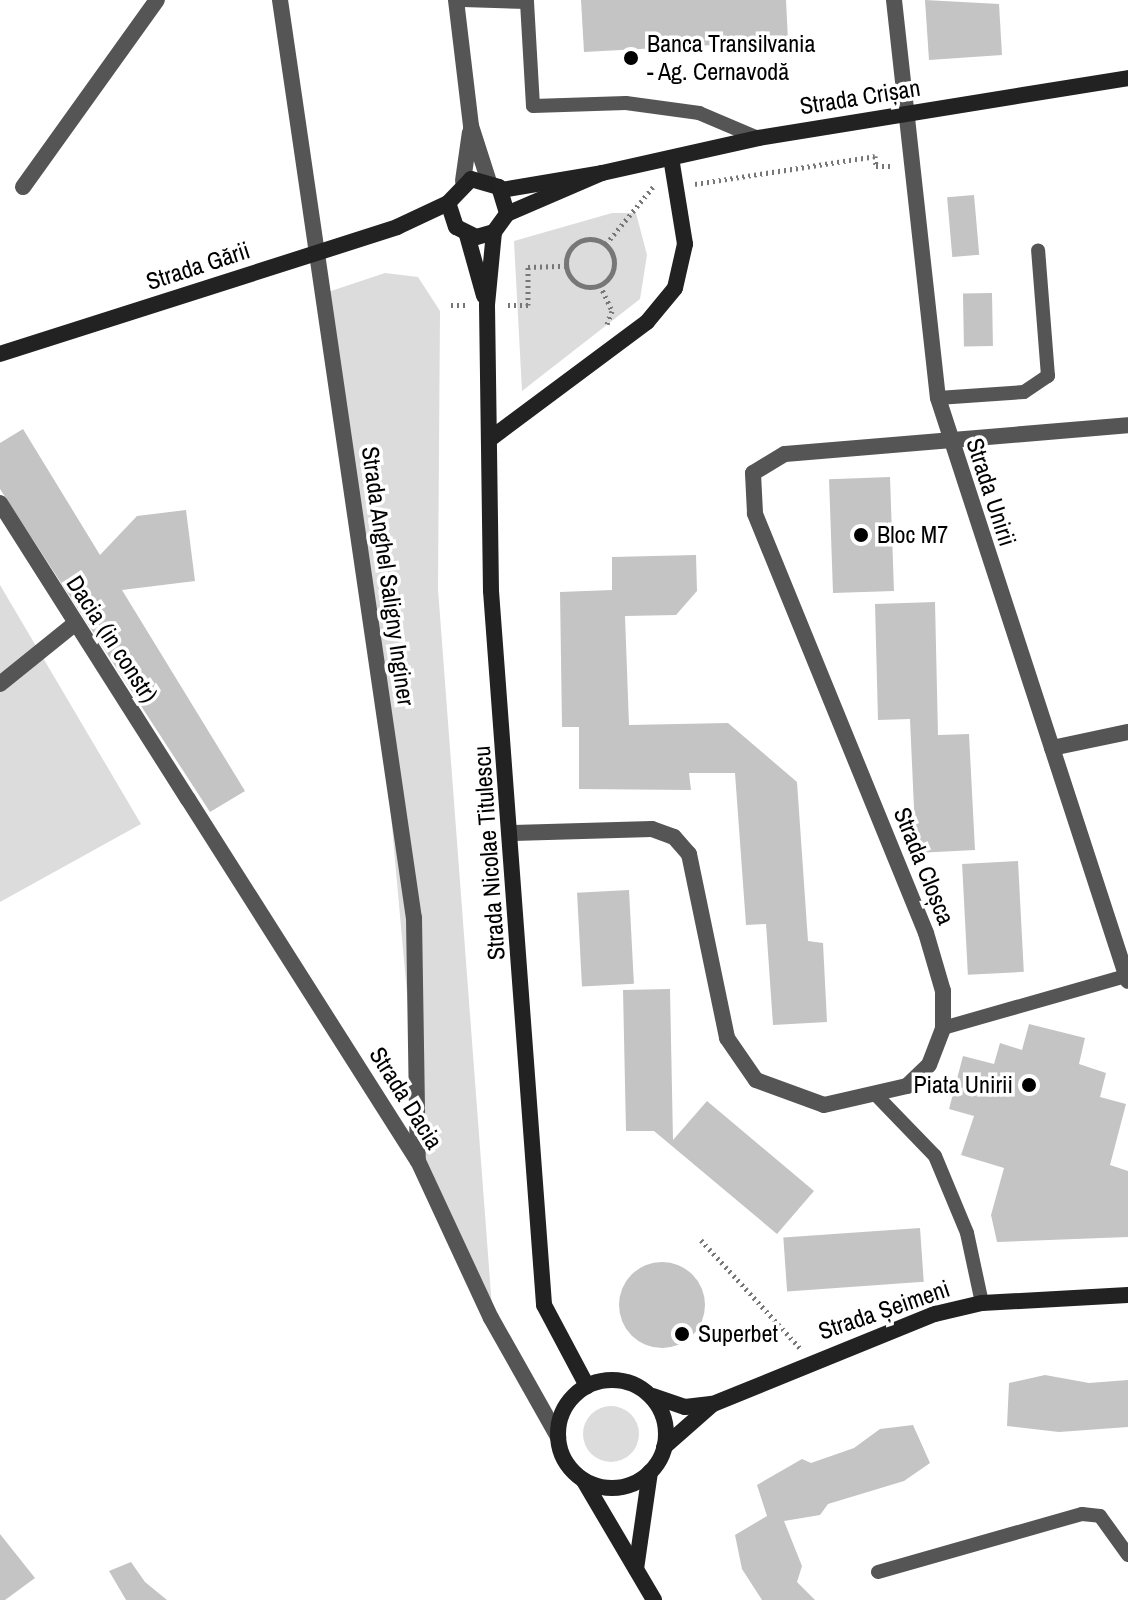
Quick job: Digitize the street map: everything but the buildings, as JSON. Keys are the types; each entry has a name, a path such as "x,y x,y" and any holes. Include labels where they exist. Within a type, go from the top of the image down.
{"main road":[{"name":"Strada Crișan","path":"502,190 602,173 758,138 1128,78"},
{"path":"490,439 662,308 683,268 671,158"},
{"name":"Strada Crișan","path":"507,214 602,173"},
{"path":"488,179 502,190 507,214 494,232 405,225 448,203 463,181 488,179"},
{"path":"448,203 461,231"},
{"name":"Strada Gării","path":"0,354 405,225"},
{"name":"Strada Nicolae Titulescu","path":"461,231 487,305"},
{"name":"Strada Nicolae Titulescu","path":"494,232 487,305 491,591 513,833 544,1305 587,1386"},
{"name":"Strada Șeimeni","path":"664,1447 713,1404 812,1361 982,1303 1128,1295"},
{"path":"636,1570 650,1472 664,1447 663,1417 646,1392 617,1380 587,1386 565,1407 558,1437 561,1454 584,1481 636,1570 654,1600"},
{"name":"Strada Șeimeni","path":"646,1392 669,1404 713,1404"},
{"path":"584,1481 618,1488 650,1472"}],"street":[{"path":"23,187 157,0"},
{"name":"Strada Anghel Saligny Inginer","path":"280,0 414,918 418,1161"},
{"path":"456,0 471,126 488,179"},
{"name":"Strada Unirii","path":"894,0 908,166 938,398 950,445 1127,978"},
{"path":"463,181 471,126"},
{"name":"Strada Cloșca","path":"513,833 652,829 674,837 689,854 727,1038 756,1080 824,1105 877,1096 907,1086 929,1065 943,1028 943,991 926,933 750,492 753,473 785,454 950,445 1128,425"},
{"name":"Dacia (in constr)","path":"0,503 72,626 188,799"},
{"path":"0,684 72,626"},
{"path":"1052,748 1128,732"},
{"name":"Strada Dacia","path":"188,799 418,1161 491,1318 558,1437"}],"lane":[{"path":"463,0 527,2 533,106 626,103 699,113 758,138"},
{"path":"938,398 1024,392 1048,376 1038,250"},
{"path":"943,1028 1127,978"},
{"path":"877,1096 935,1156 967,1233 982,1303"},
{"path":"878,1572 1082,1514 1100,1516 1128,1555"}],"path":[{"path":"606,244 649,188 875,156 876,166 908,166"},
{"path":"588,238 606,244 615,261 608,280 585,287 572,279 566,266 571,248 588,238"},
{"path":"701,1240 812,1361"}],"shaded area":[{"path":"612,213 636,213 647,255 640,299 522,391 514,241"},
{"path":"385,273 418,277 440,311 438,589 494,1334 452,1249 420,1139 390,804 325,293"},
{"path":"0,585 141,824 0,902"},
{"path":"611,1406 631,1414 639,1434 631,1454 611,1462 591,1454 583,1434 591,1414"}],"place":[{"name":"Banca Transilvania - Ag. Cernavodă","path":"631,58"},
{"name":"Bloc M7","path":"861,535"},
{"name":"Piata Unirii","path":"1029,1085"},
{"name":"Superbet","path":"682,1334"}]}
